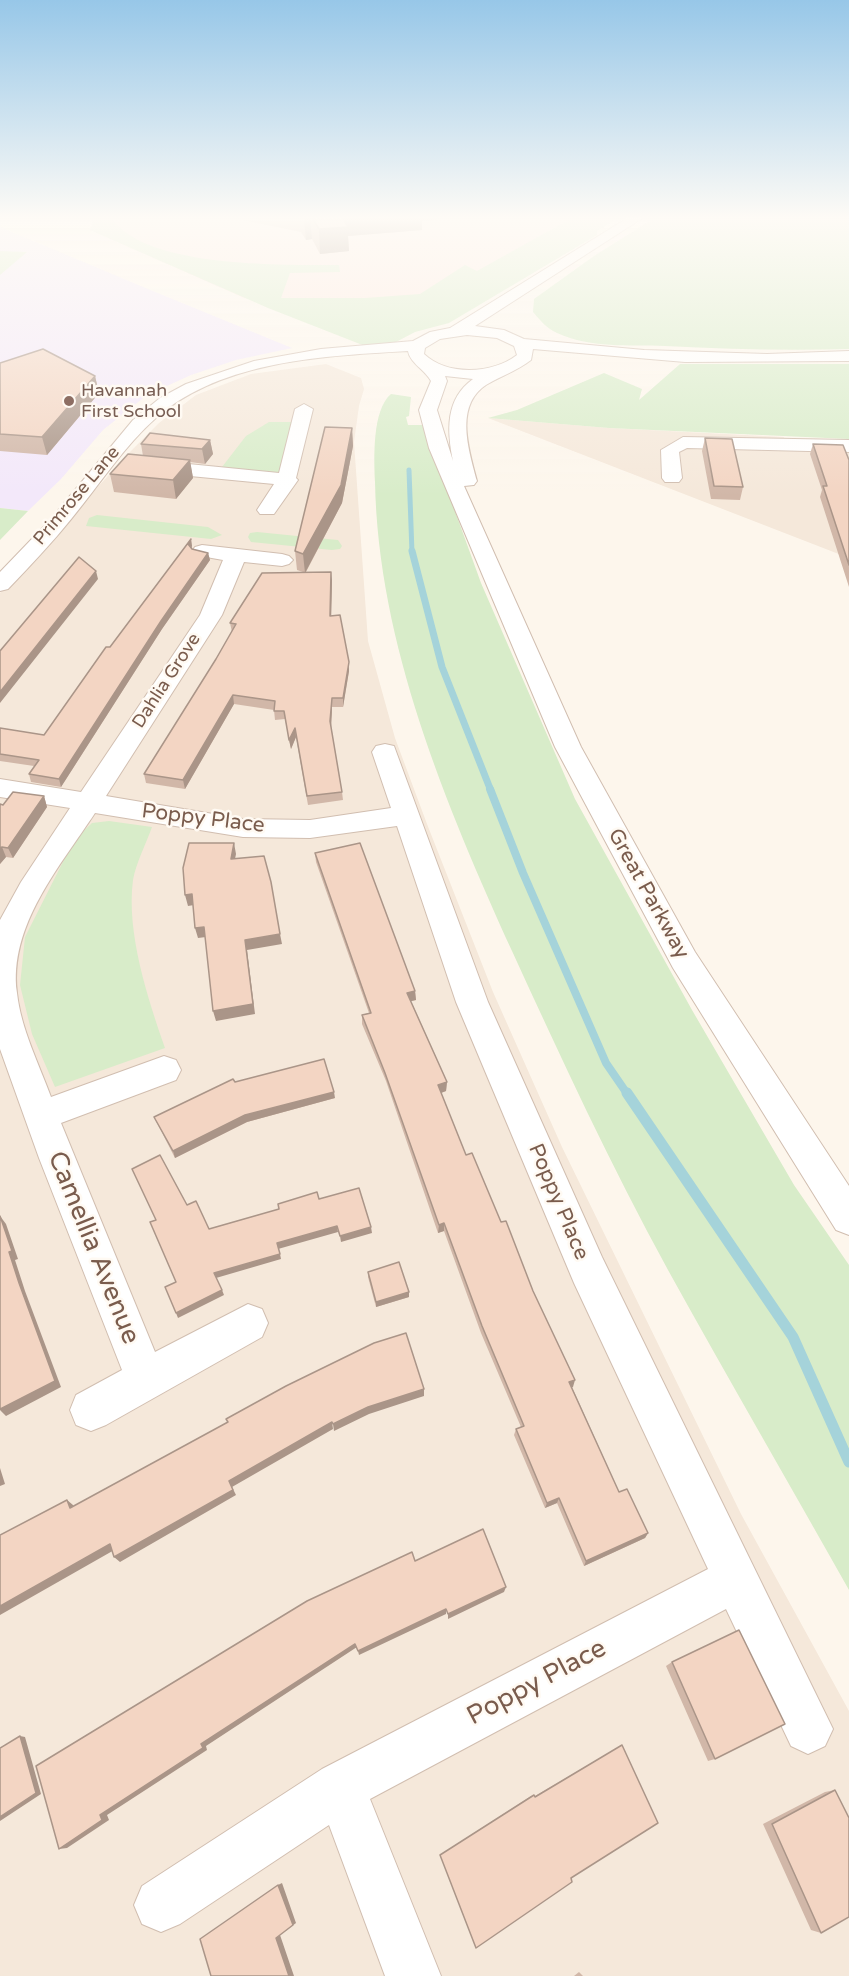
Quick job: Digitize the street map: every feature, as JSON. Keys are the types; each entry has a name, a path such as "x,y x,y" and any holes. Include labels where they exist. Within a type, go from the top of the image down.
{"street":[{"path":"456,331 485,311"},
{"path":"499,334 503,318 509,311"},
{"path":"417,346 436,335 456,331 499,334 521,343 642,355 769,359 849,356"},
{"path":"521,343 526,353 521,362"},
{"name":"Primrose Lane","path":"0,584 74,505 105,462 129,434 172,398 213,380 326,352 417,346"},
{"name":"Great Parkway","path":"417,346 416,355 428,365 439,381 429,402 429,418 482,551 567,747 684,960 849,1218"},
{"name":"Great Parkway","path":"482,551 457,423 463,399 472,387 497,372 521,362 561,356 642,355"},
{"name":"Primrose Lane","path":"290,361 428,365"},
{"name":"Great Parkway","path":"428,365 462,374 497,372"},
{"path":"267,510 281,494 288,480 304,409"},
{"path":"299,431 319,431"},
{"path":"672,478 670,450 683,442 849,446"},
{"path":"105,462 288,480"},
{"path":"202,551 282,560"},
{"name":"Dahlia Grove","path":"87,803 211,615 236,555"},
{"name":"Poppy Place","path":"385,753 472,1002 588,1270 808,1729"},
{"name":"Poppy Place","path":"0,788 243,828 309,829 406,815"},
{"name":"Camellia Avenue","path":"87,803 31,889 9,930 2,957 0,982 4,1012 41,1116 146,1380"},
{"path":"41,1116 164,1070"},
{"path":"91,1410 248,1323"},
{"name":"Poppy Place","path":"161,1905 340,1787 735,1579"},
{"path":"340,1787 413,1976"}],"shaded area":[{"name":"Havannah First School","path":"0,311 202,311 292,348 236,360 191,375 147,395 103,430 61,479 28,511 0,508"},
{"path":"326,364 361,378 364,389 354,442 368,641 395,738 427,824 493,992 562,1147 741,1514 849,1711 849,1976 0,1976 0,593 130,452 159,423 196,395 251,374"},
{"path":"488,418 609,428 784,437 787,447 849,449 849,558"}],"green space":[{"path":"276,311 469,311 449,323 415,332 396,342 365,346"},
{"path":"849,311 849,349 757,349 596,343 569,338 557,333 546,326 533,312"},
{"path":"680,364 849,364 849,439 609,428 488,418 517,410 604,373 642,389 639,400"},
{"path":"391,394 411,397 409,416 406,417 408,425 422,425 430,442 481,583 575,799 692,1010 794,1185 849,1265 849,1590 690,1310 626,1191 487,896 440,781 402,663 388,603 379,543 375,472 376,435 380,411"},
{"path":"269,422 292,422 284,472 273,474 224,470 222,467 246,436"},
{"path":"0,508 28,511 0,540"},
{"path":"97,515 208,527 222,535 211,539 86,526 89,518"},
{"path":"250,533 338,540 342,546 340,549 332,550 251,542 248,537"},
{"path":"109,821 152,827 133,880 133,922 140,966 165,1048 55,1087 32,1034 20,985 25,937 74,840 92,823"}],"building":[{"path":"43,349 95,376 42,437 0,434 0,363"},
{"path":"325,427 352,428 341,485 303,554 295,551"},
{"path":"150,433 210,440 202,449 141,444"},
{"path":"705,438 732,439 743,487 714,486"},
{"path":"813,444 843,445 849,460 849,565 823,486 827,486"},
{"path":"128,454 190,460 173,480 110,474"},
{"path":"191,539 188,544 192,549 208,553 161,621 59,779 29,774 39,760 0,754 0,728 44,735 106,647 110,647"},
{"path":"79,557 96,571 0,692 0,651"},
{"path":"331,572 330,616 340,615 349,662 343,698 332,698 330,721 342,792 307,796 295,728 289,740 284,711 274,711 275,701 233,695 183,780 144,774 216,659 236,624 230,623 262,573"},
{"path":"13,792 44,796 8,848 0,848 0,804 3,805"},
{"path":"189,843 234,843 231,859 264,856 280,934 245,940 253,1004 213,1011 204,927 195,928 192,894 185,895 183,868"},
{"path":"360,843 415,991 407,993 447,1082 438,1085 466,1155 472,1153 501,1222 506,1221 533,1291 575,1380 569,1382 619,1492 627,1489 648,1533 586,1561 559,1498 547,1503 516,1429 524,1426 482,1326 444,1223 439,1225 362,1015 371,1013 315,853"},
{"path":"324,1059 334,1092 245,1115 173,1151 154,1117 233,1079 235,1082"},
{"path":"160,1155 187,1205 196,1201 209,1229 279,1209 278,1204 317,1192 319,1199 359,1188 371,1227 340,1236 337,1226 277,1243 280,1254 214,1273 222,1290 176,1313 165,1287 176,1282 150,1222 156,1220 132,1169"},
{"path":"0,1216 12,1251 9,1252 19,1283 55,1381 0,1409"},
{"path":"399,1262 409,1292 376,1302 368,1272"},
{"path":"406,1333 424,1389 368,1407 333,1424 332,1422 229,1481 233,1490 114,1557 110,1544 0,1606 0,1535 67,1500 70,1508 228,1422 226,1419 286,1386 374,1343"},
{"path":"483,1529 506,1587 448,1614 446,1609 358,1651 355,1644 201,1744 203,1748 100,1815 102,1820 59,1849 36,1766 307,1601 412,1552 415,1561"},
{"path":"739,1630 785,1724 715,1759 672,1662"},
{"path":"20,1736 36,1793 0,1817 0,1748"},
{"path":"622,1745 658,1823 571,1878 572,1882 476,1948 440,1855 534,1795 535,1797"},
{"path":"835,1790 849,1818 849,1917 821,1933 772,1824"},
{"path":"278,1885 293,1925 276,1938 289,1976 211,1976 200,1939"}],"waterway":[{"path":"409,470 412,553"},
{"path":"412,551 442,667 491,791"},
{"path":"490,789 523,873 606,1063 628,1095"},
{"path":"627,1093 793,1337 849,1462"}],"place":[{"name":"Havannah First School","path":"69,401"}]}
